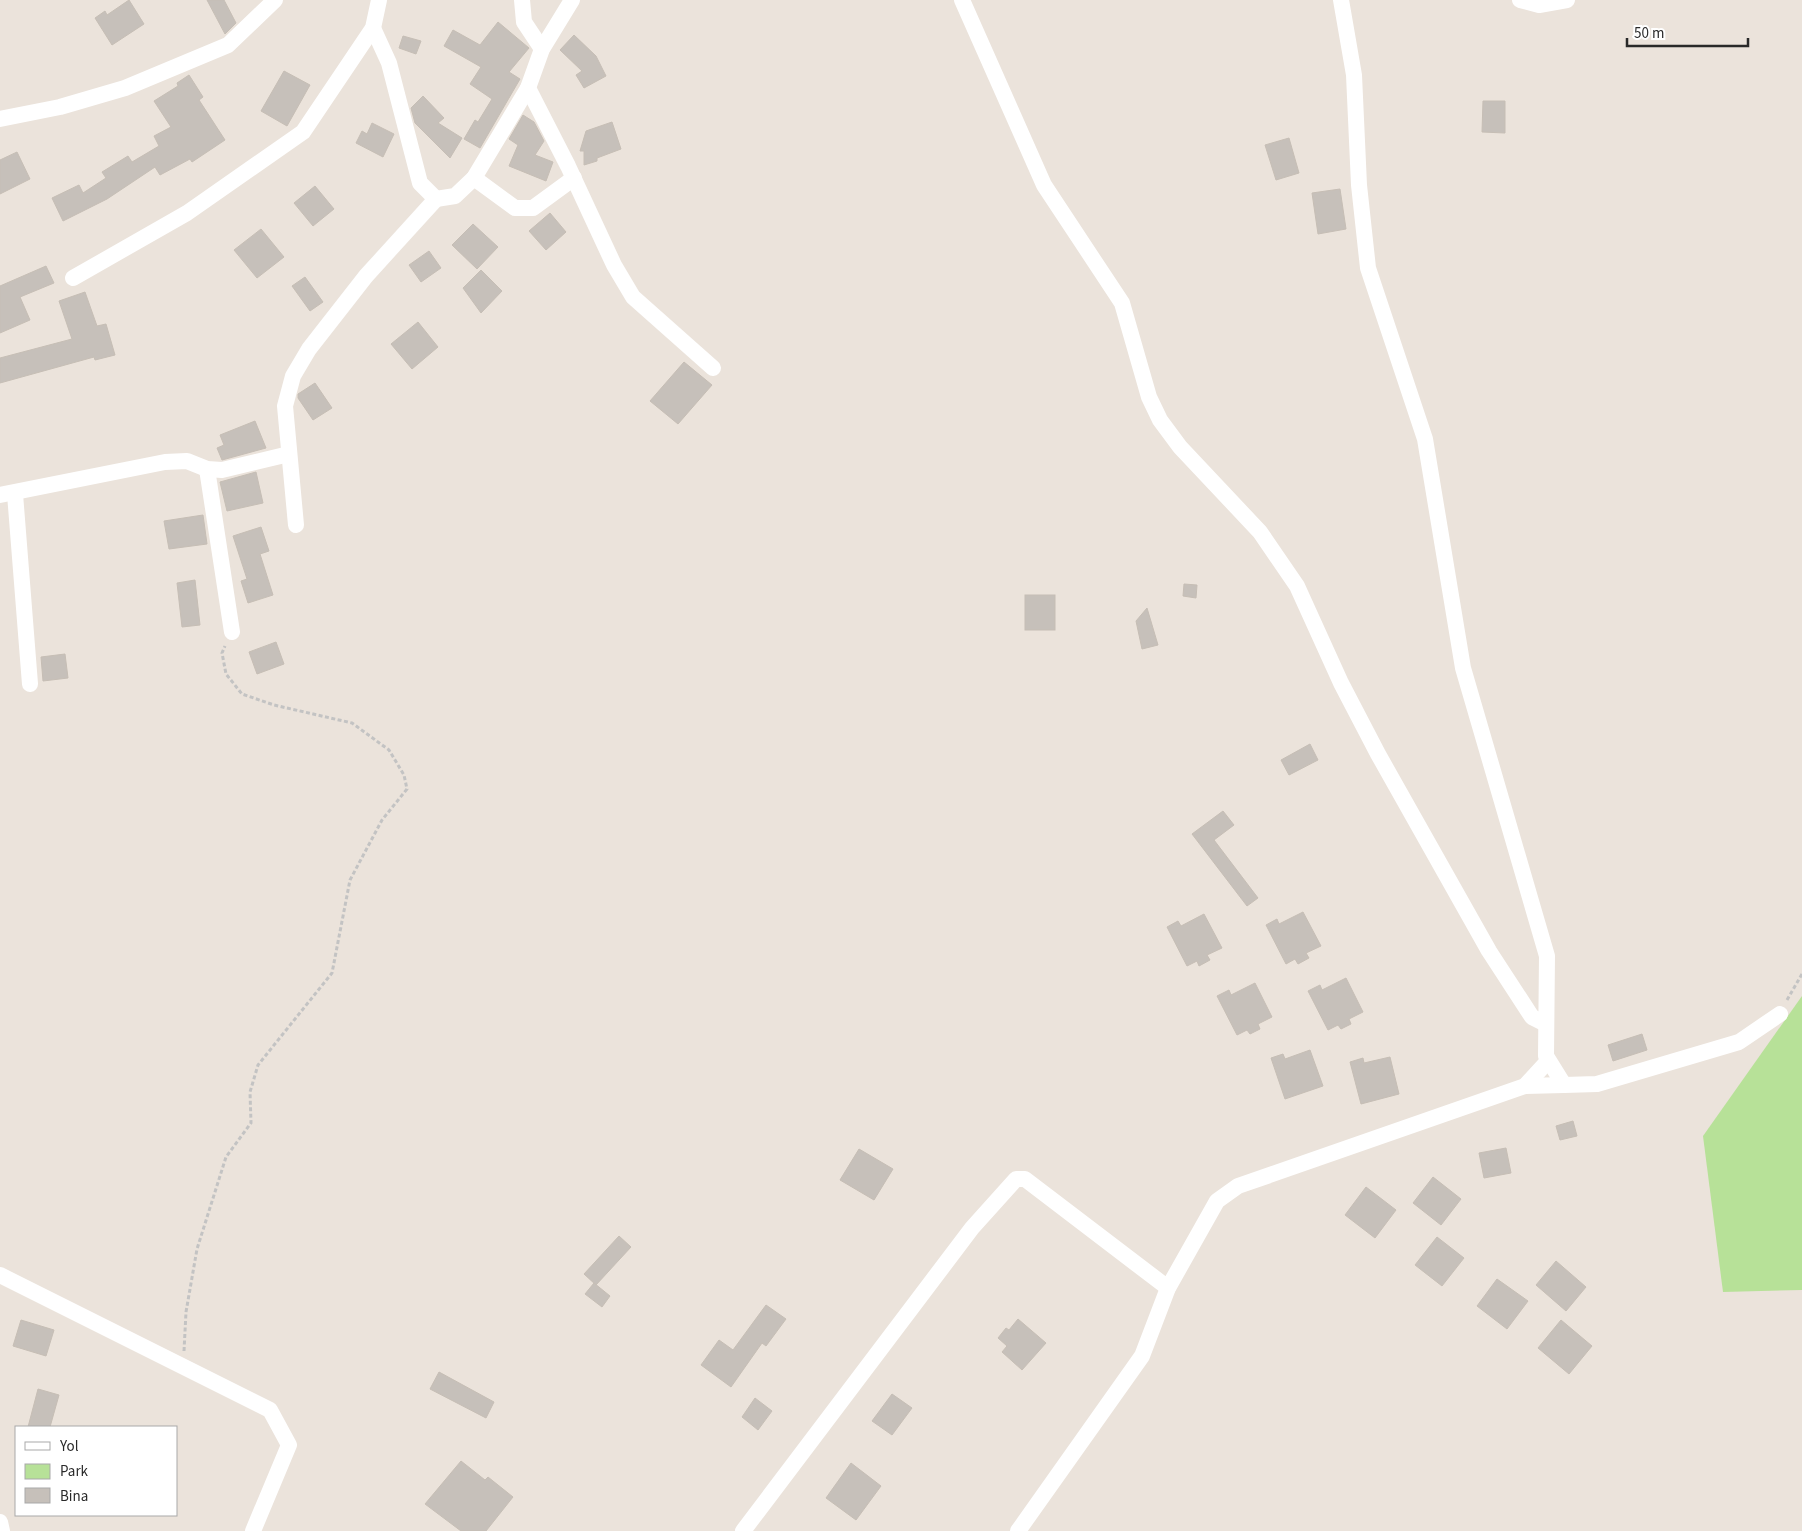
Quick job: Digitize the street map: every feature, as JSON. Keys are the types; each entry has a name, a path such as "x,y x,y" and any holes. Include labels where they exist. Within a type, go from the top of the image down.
{"street":[{"path":"0,119 60,107 125,88 228,45 275,0"},
{"path":"73,278 187,213 303,132 374,28 379,0"},
{"path":"522,0 524,22 542,49"},
{"path":"296,525 285,406 293,376 309,349 366,276 436,199 455,196 474,178 528,88 542,49 572,0"},
{"path":"962,0 1044,185 1122,303 1149,396 1160,420 1180,448 1260,532 1297,586 1341,683 1378,754 1489,951 1532,1017 1546,1024"},
{"path":"1341,0 1354,75 1359,185 1368,268 1425,439 1462,668 1547,956 1546,1056 1564,1085"},
{"path":"1520,0 1538,5 1567,0"},
{"path":"374,28 389,63 420,183 436,199"},
{"path":"528,88 574,178 614,265 633,297 712,368"},
{"path":"474,178 515,208 532,208 574,178"},
{"path":"30,684 7,494 165,462 187,461 207,468 222,470 289,454"},
{"path":"207,468 232,632"},
{"path":"1018,1531 1142,1356 1168,1288 1216,1201 1238,1186 1525,1086 1597,1084 1739,1042 1780,1014"},
{"path":"1525,1086 1548,1061"},
{"path":"744,1531 972,1228 1016,1179 1026,1178 1168,1288"},
{"path":"0,1275 270,1410 289,1445 253,1531"},
{"path":"0,1522 2,1531"}],"path":[{"path":"183,1367 186,1312 197,1249 226,1157 251,1124 250,1092 258,1065 332,972 350,880 382,820 407,789 404,775 389,750 352,723 274,705 242,694 226,674 224,667 222,653 232,632"},
{"path":"1780,1014 1802,974"}],"green space":[{"path":"1802,996 1802,1290 1723,1292 1703,1136"}],"building":[{"path":"129,0 144,24 112,45 95,18 105,11 107,15"},
{"path":"207,0 224,0 236,23 225,34"},
{"path":"498,22 529,48 509,72 520,79 480,148 464,139 475,120 478,122 492,99 470,84 481,67 444,46 453,30 480,45"},
{"path":"574,35 596,56 606,76 584,88 576,75 582,71 560,50"},
{"path":"403,36 421,41 416,54 399,48"},
{"path":"284,71 310,85 287,126 261,111"},
{"path":"189,75 203,97 199,100 225,140 192,162 190,159 160,175 155,167 107,199 63,221 52,198 79,185 83,193 106,178 102,172 128,156 132,162 159,146 154,136 171,127 154,101 178,86 177,83"},
{"path":"423,96 444,118 438,123 462,138 450,158 415,123 411,108"},
{"path":"1483,101 1505,101 1505,133 1482,132"},
{"path":"523,115 534,122 544,141 535,155 553,162 546,181 509,166 518,145 509,139"},
{"path":"612,122 621,149 584,165 584,151 580,151 586,131"},
{"path":"372,123 394,134 383,157 356,143 362,131 367,134"},
{"path":"1289,138 1299,173 1276,180 1265,145"},
{"path":"17,152 30,179 0,194 0,160"},
{"path":"315,186 334,209 313,226 294,203"},
{"path":"1340,189 1346,229 1318,234 1312,193"},
{"path":"550,213 566,232 546,250 529,231"},
{"path":"473,224 498,247 477,269 452,245"},
{"path":"261,229 284,257 257,278 234,250"},
{"path":"429,251 441,268 421,282 409,265"},
{"path":"46,266 54,283 20,297 30,320 0,333 0,286"},
{"path":"481,270 502,291 481,313 463,288"},
{"path":"305,277 323,302 310,311 292,286"},
{"path":"85,292 97,326 106,324 115,355 95,360 94,357 0,383 0,358 72,339 59,301"},
{"path":"418,322 438,347 412,369 391,344"},
{"path":"684,362 712,385 678,424 650,401"},
{"path":"315,383 332,408 313,420 298,398 298,394"},
{"path":"255,421 266,448 222,460 217,448 224,445 220,435"},
{"path":"256,472 263,503 227,511 220,482"},
{"path":"203,515 207,544 169,549 164,521"},
{"path":"261,527 269,551 260,554 273,595 248,603 241,581 247,579 233,536"},
{"path":"195,580 200,625 182,627 177,583"},
{"path":"1184,584 1197,585 1196,598 1183,596"},
{"path":"1025,595 1055,595 1055,630 1025,630"},
{"path":"1147,608 1158,645 1142,649 1136,621"},
{"path":"276,642 284,664 257,674 249,652"},
{"path":"65,654 68,678 43,681 41,657"},
{"path":"1310,744 1318,760 1289,775 1281,760"},
{"path":"1223,811 1234,825 1214,840 1258,898 1247,906 1192,834"},
{"path":"1303,912 1321,946 1306,953 1309,958 1298,964 1295,959 1286,964 1266,925 1277,919 1279,924"},
{"path":"1204,914 1222,948 1207,955 1210,960 1199,966 1197,961 1187,966 1167,927 1178,921 1181,926"},
{"path":"1346,978 1363,1012 1349,1019 1351,1024 1341,1029 1338,1025 1328,1030 1308,991 1320,985 1322,990"},
{"path":"1255,983 1272,1017 1258,1024 1260,1029 1250,1034 1247,1030 1237,1035 1217,996 1229,990 1231,995"},
{"path":"1642,1034 1647,1050 1613,1061 1608,1045"},
{"path":"1310,1050 1323,1086 1285,1099 1271,1058 1283,1054 1285,1059"},
{"path":"1390,1057 1399,1094 1361,1104 1350,1062 1363,1058 1364,1063"},
{"path":"1573,1121 1577,1136 1560,1140 1556,1126"},
{"path":"1506,1148 1511,1173 1484,1178 1479,1153"},
{"path":"859,1149 893,1169 874,1200 840,1180"},
{"path":"1433,1177 1461,1199 1441,1225 1413,1203"},
{"path":"1366,1187 1396,1210 1375,1238 1345,1215"},
{"path":"619,1236 631,1247 596,1285 584,1274"},
{"path":"1437,1237 1464,1258 1442,1286 1415,1265"},
{"path":"1556,1261 1586,1287 1566,1311 1536,1285"},
{"path":"1497,1279 1528,1301 1507,1329 1477,1306"},
{"path":"594,1283 610,1296 602,1307 585,1294"},
{"path":"766,1305 786,1319 766,1346 762,1343 731,1387 701,1365 719,1340 733,1350"},
{"path":"1018,1319 1046,1343 1022,1370 1002,1352 1007,1346 998,1338 1006,1328 1009,1330"},
{"path":"21,1320 54,1330 46,1356 13,1346"},
{"path":"1561,1320 1592,1346 1569,1374 1538,1348"},
{"path":"439,1372 494,1402 486,1418 430,1389"},
{"path":"38,1389 59,1395 50,1426 28,1426"},
{"path":"892,1394 912,1408 892,1435 872,1421"},
{"path":"755,1398 772,1411 758,1430 742,1417"},
{"path":"461,1461 485,1480 488,1477 513,1497 486,1531 461,1531 425,1504"},
{"path":"851,1463 881,1486 856,1520 826,1498"}]}
